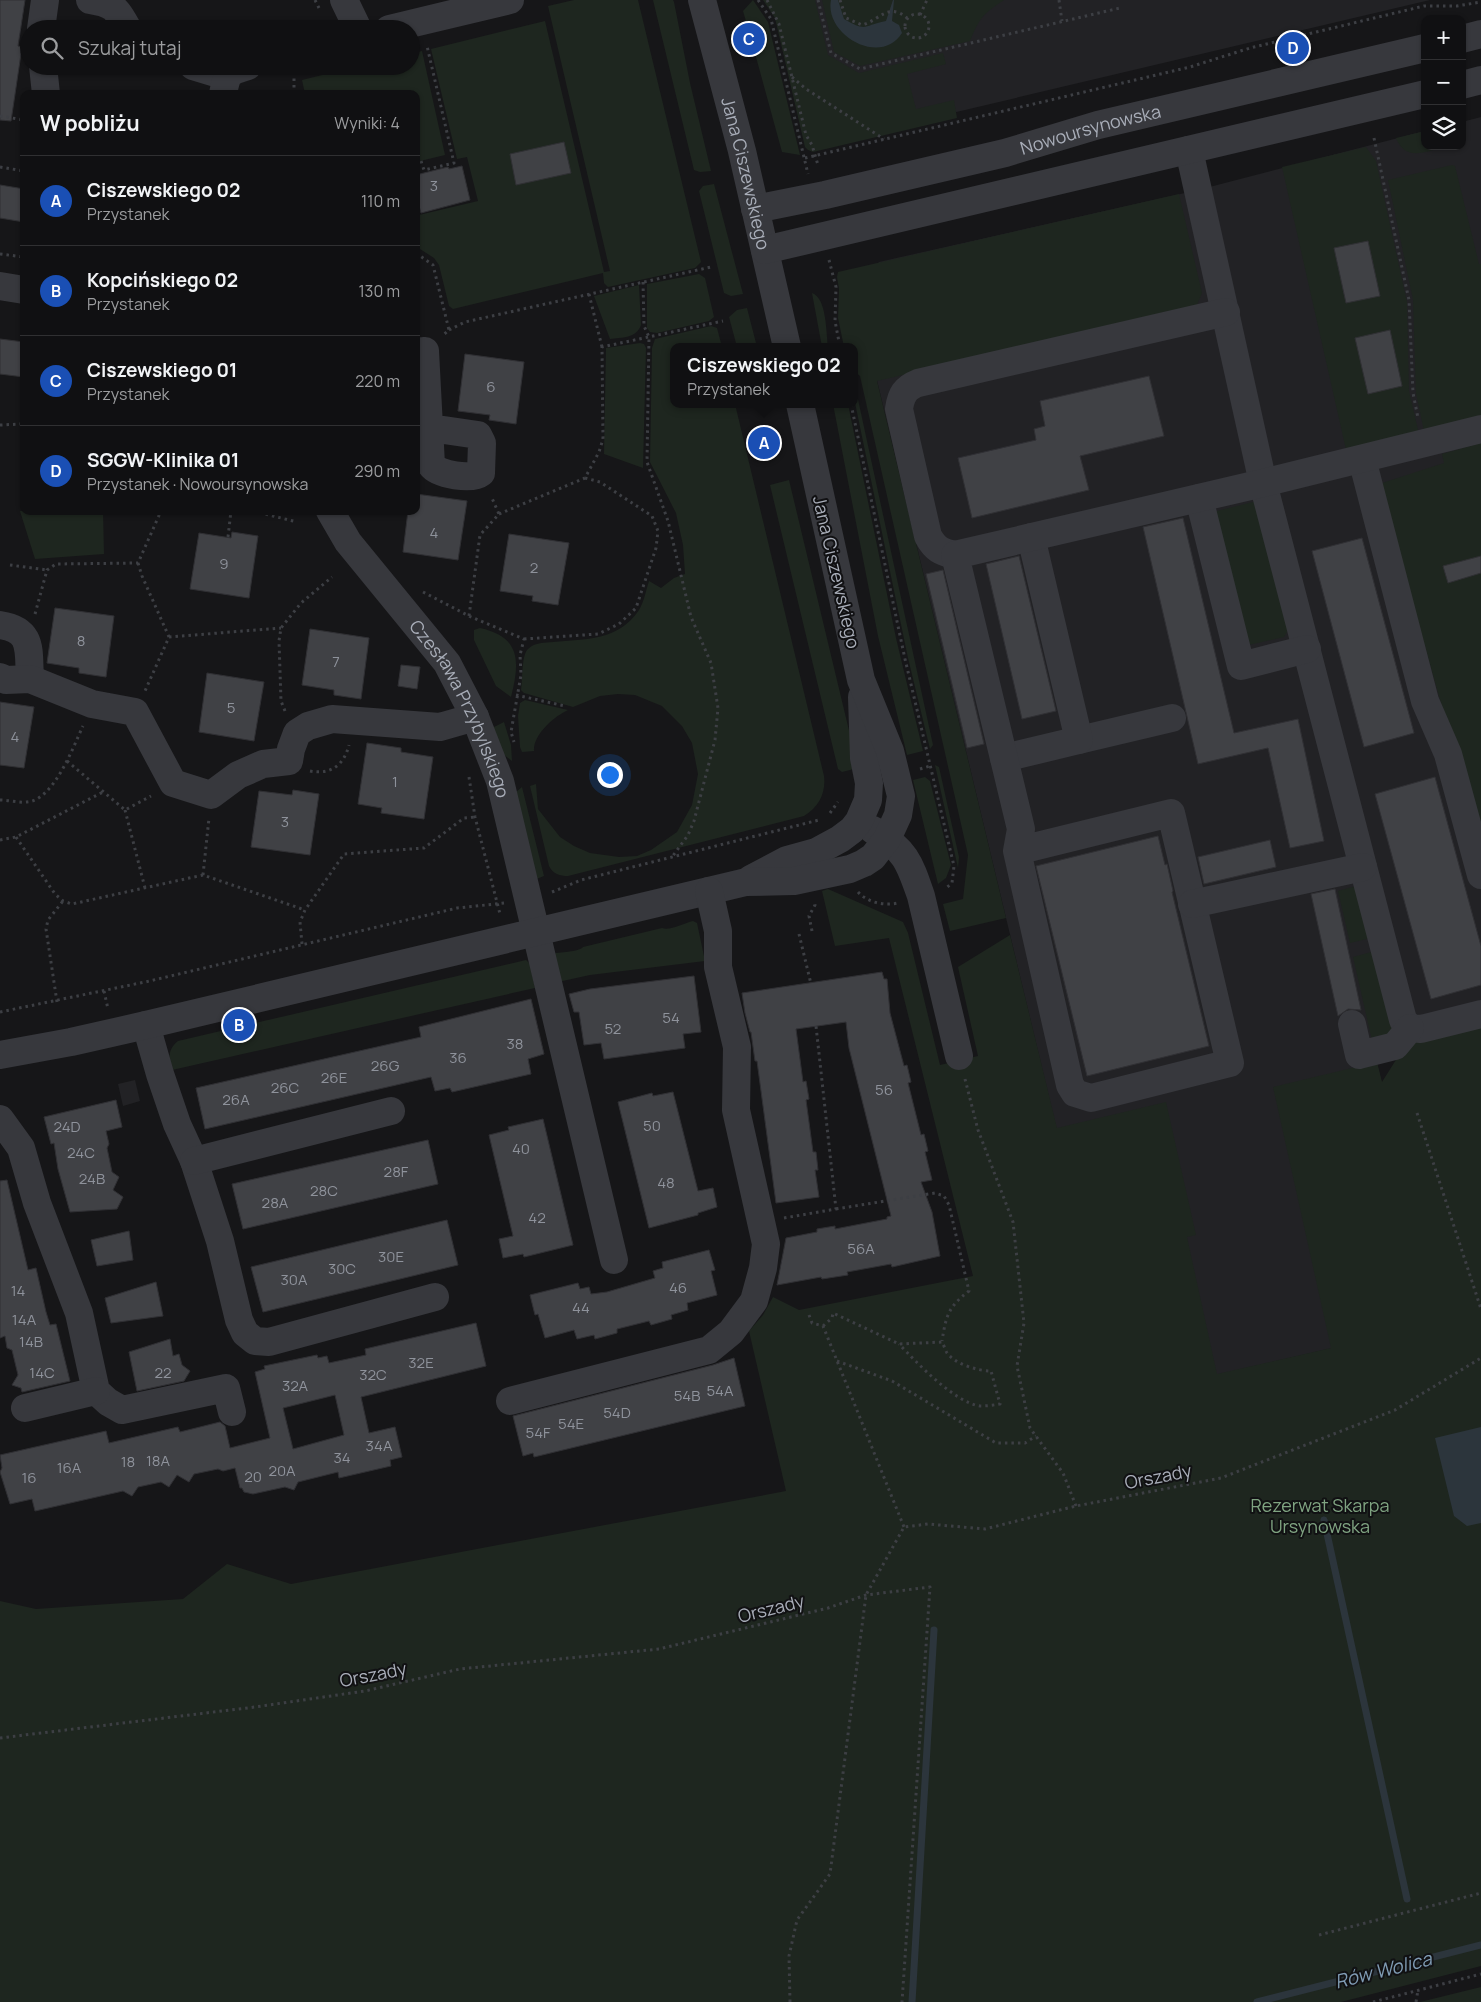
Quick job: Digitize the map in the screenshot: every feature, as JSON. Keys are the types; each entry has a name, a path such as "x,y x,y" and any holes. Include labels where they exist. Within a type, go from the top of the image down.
{"street":[{"path":"42,20 45,0"},
{"path":"90,0 112,5 123,20"},
{"path":"344,0 354,20"},
{"path":"420,20 482,3 510,0"},
{"name":"Jana Ciszewskiego","path":"702,0 742,151 785,343"},
{"path":"1466,38 1481,34"},
{"name":"Nowoursynowska","path":"755,209 825,195 1005,153 1098,125 1421,49"},
{"path":"45,75 46,90"},
{"path":"220,75 232,79"},
{"path":"1466,84 1481,80"},
{"path":"765,250 1421,95"},
{"path":"1189,150 1263,483 1403,1020 1410,1028 1421,1029 1481,1014"},
{"path":"0,286 20,289"},
{"path":"1226,312 918,383 907,388 901,398 899,409 928,536 933,546 942,552 956,555 1263,483 1481,429"},
{"path":"420,351 430,428 430,459 434,469 470,477 481,473 482,443 478,435 430,428"},
{"name":"Jana Ciszewskiego","path":"746,882 794,882 850,869 873,858 887,839 898,815 901,796 890,751 862,680 801,408"},
{"path":"1362,459 1425,701 1448,754 1481,875"},
{"path":"1199,498 1241,666 1306,649"},
{"name":"Czesława Przybylskiego","path":"332,515 348,542 447,664 475,717 500,781 614,1260"},
{"path":"1031,537 1079,740"},
{"path":"956,555 1021,829 1017,851 1070,1084 1074,1093 1091,1098 1230,1062 1171,813 1017,851"},
{"path":"0,625 14,627 22,633 27,643 30,679"},
{"path":"0,677 6,680 30,679 92,704 135,712 173,783 212,794 238,775 262,764 289,761 290,749 297,733 321,721 332,719 355,720 440,727 475,717"},
{"name":"Jana Ciszewskiego","path":"859,821 868,800 869,783 864,758 862,680"},
{"path":"1004,758 1172,718"},
{"path":"0,1055 71,1042 746,882 787,860 816,852 840,839 852,830 859,821 901,850 913,872 959,1056"},
{"path":"1192,904 1363,867"},
{"path":"510,1401 709,1350 731,1332 754,1301 763,1268 766,1244 736,1110 737,1046 718,967 718,931 709,891"},
{"path":"146,1024 177,1124 194,1161 220,1241 239,1320 245,1333 255,1341 269,1342 435,1297"},
{"path":"1352,1024 1359,1055 1395,1046 1410,1028"},
{"path":"194,1161 391,1111"},
{"path":"0,1119 21,1148 37,1203 80,1313 96,1392 122,1410 226,1388 232,1412"},
{"path":"25,1408 96,1392"}],"path":[{"path":"758,0 770,19 809,180"},
{"path":"767,0 779,24 806,135 818,165"},
{"path":"818,0 831,53 860,69 1120,8"},
{"path":"840,0 846,18 862,25 886,12 900,12 907,18"},
{"path":"920,15 927,0"},
{"path":"1059,0 1062,21"},
{"path":"805,158 1190,67 1250,48 1424,6 1457,6 1481,2"},
{"path":"912,15 920,15 927,19 928,30 921,38 911,37 905,29 907,18 912,15"},
{"path":"421,161 424,170 454,163 428,50"},
{"path":"294,75 294,90"},
{"path":"792,77 806,89 884,139"},
{"path":"0,116 20,119"},
{"path":"1374,138 1410,300 1412,393 1424,443"},
{"path":"0,167 20,170"},
{"path":"0,254 20,256"},
{"path":"420,256 433,265 449,330"},
{"path":"828,258 836,287 835,321 839,343"},
{"path":"420,351 449,330 465,322 710,267"},
{"path":"643,282 644,326 649,337 647,462 668,521 691,617 711,663 718,708 715,740 694,821 688,835 672,857"},
{"path":"469,616 480,535 499,514 585,478 600,452 603,439 602,347 589,294"},
{"path":"602,347 723,321"},
{"path":"852,408 905,659 954,866 952,882"},
{"path":"0,424 20,424"},
{"path":"481,473 499,514"},
{"path":"524,639 598,634 619,624 636,608 656,548 658,531 652,516 600,482 585,478"},
{"path":"135,712 169,637 138,563 159,515"},
{"path":"228,537 231,515"},
{"path":"269,515 297,522"},
{"path":"27,643 47,570 56,564 138,563"},
{"path":"10,565 47,570"},
{"path":"297,733 287,716 281,700 279,641 281,628 301,603 332,578"},
{"path":"169,637 281,628"},
{"path":"516,695 565,706"},
{"path":"0,800 28,802 44,794 67,761 92,704"},
{"path":"289,761 310,771 329,772 338,766 347,752 355,720"},
{"path":"67,761 125,810 145,888"},
{"path":"468,770 476,816 502,922"},
{"path":"125,810 173,783"},
{"path":"0,840 16,837 104,792"},
{"path":"203,875 212,794"},
{"path":"829,815 843,795"},
{"path":"302,944 300,922 305,910 344,854 424,848 464,818 476,816"},
{"path":"545,893 558,890 581,880 822,820"},
{"path":"16,837 55,894 63,901 72,904 203,875 305,910"},
{"path":"856,888 862,896 882,904 900,902"},
{"path":"812,931 809,916 815,905 814,897"},
{"path":"57,1002 46,928 48,920 63,901"},
{"path":"0,1012 57,1002 457,908 506,903"},
{"path":"799,934 810,984"},
{"path":"104,991 109,1014"},
{"path":"816,1026 836,1209"},
{"path":"959,1056 978,1130 1013,1222 1024,1323 1017,1366 1030,1428 1063,1473 1076,1506"},
{"path":"1417,1113 1481,1309"},
{"path":"778,1219 935,1193 944,1196 949,1204 969,1291 954,1302 946,1321 942,1342 948,1354 958,1361 982,1371 991,1371 1000,1404 980,1406 947,1390 920,1368 899,1344 833,1313 832,1318 823,1326"},
{"path":"809,1316 812,1323 823,1326"},
{"path":"790,2002 788,1956 797,1920 830,1874 866,1595 904,1527 823,1326"},
{"path":"899,1344 942,1342"},
{"name":"Orszady","path":"904,1527 928,1524 985,1529 1076,1506 1221,1478 1395,1410 1481,1358"},
{"path":"836,1360 892,1381 996,1443 1025,1443 1036,1436"},
{"name":"Orszady","path":"0,1738 329,1696 460,1669 659,1649 828,1608 866,1595 930,1587 902,2002"},
{"path":"1319,1935 1481,1893"},
{"path":"1373,2002 1481,1974"},
{"path":"1416,2002 1418,1990"}],"shaded area":[{"path":"788,0 1430,0 880,130 808,86"},
{"path":"831,0 838,0 844,19 857,26 865,27 886,21 894,0 892,21 899,25 902,33 893,43 881,47 868,47 856,42 845,35 836,25 831,13"},
{"path":"1481,117 1481,1193 1397,1058 1377,1063 1440,1323 1121,1397 857,297 879,262 1198,190 1421,132 1421,150 1466,150 1466,121"},
{"path":"135,1080 140,1101 123,1106 118,1084"},
{"path":"1481,1427 1481,1523 1467,1526 1454,1516 1435,1438"}],"green space":[{"path":"574,0 638,0 701,262 695,268 608,287 604,283 603,273 453,309 449,306 439,265 434,258 420,249 420,215 478,201 467,157 457,159 431,49 545,21 604,272 610,271 548,6"},
{"path":"653,0 673,0 674,2 690,83 711,171 700,172 694,170"},
{"path":"753,0 768,22 800,155 782,152 753,46 756,45 743,11"},
{"path":"763,0 815,0 828,55 859,73 943,53 946,64 907,74 916,109 954,100 957,118 813,152 808,150 805,147 775,18"},
{"path":"822,0 1004,0 983,17 970,41 860,66 834,52"},
{"path":"422,51 445,155 420,161 420,90 304,90 302,80 322,75 420,75 420,52"},
{"path":"1421,132 1421,150 1431,150 1411,153 1400,146 1396,138"},
{"path":"1366,147 1376,161 1407,302 1409,391 1419,434 1347,454 1282,167"},
{"path":"1452,165 1455,166 1479,264 1481,264 1481,417 1424,431 1416,393 1413,300 1388,180"},
{"path":"714,184 743,294 731,296 724,293 699,191 703,186"},
{"path":"1179,194 1202,293 1196,307 877,381 1006,918 950,931 943,904 963,899 968,855 860,376 858,374 858,343 843,343 838,318 838,272"},
{"path":"699,274 705,278 714,317 709,321 657,333 650,332 647,328 647,284"},
{"path":"639,285 641,325 639,330 632,335 610,339 594,296"},
{"path":"812,293 821,302 826,325 828,343 821,343"},
{"path":"747,308 756,343 736,343 729,317 737,310"},
{"path":"711,326 717,328 721,343 670,343 670,408 736,408 824,776 823,794 814,808 804,816 568,876 560,875 555,873 549,866 530,786 536,784 538,809 560,837 590,853 619,857 637,856 651,850 677,832 692,805 698,774 692,743 682,726 662,706 635,695 618,694 600,696 573,707 524,693 521,690 524,657 528,649 540,643 589,639 611,633 631,620 639,610 649,581 661,588 674,578 685,574 683,545 676,513 650,462 652,348 655,339"},
{"path":"644,344 646,348 643,468 604,454 606,348"},
{"path":"858,399 933,745 930,749 908,658 856,408 858,408"},
{"path":"834,408 849,408 896,638 923,751 907,755 878,636"},
{"path":"1481,443 1481,821 1475,823 1379,484 1444,463 1442,454"},
{"path":"789,480 858,768 842,772 838,769 770,485"},
{"path":"1257,501 1290,627 1284,637 1244,646 1213,515 1217,511"},
{"path":"21,515 103,515 104,554 35,559"},
{"path":"480,628 493,632 503,638 510,645 514,653 516,673 511,697 496,686 474,640 474,630"},
{"path":"525,700 568,710 551,721 541,732 537,738 534,751 522,752 518,716 520,703"},
{"path":"504,722 511,745 512,761 503,754 490,729"},
{"path":"935,765 939,767 959,857 958,868"},
{"path":"925,777 930,781 951,865 946,878 938,884 913,780"},
{"path":"522,787 544,876 534,880 516,792"},
{"path":"1356,886 1371,938 1350,943 1338,891"},
{"name":"Rezerwat Skarpa Ursynowska","path":"828,889 903,922 908,933 940,1065 978,1056 958,967 1010,935 1057,1128 1166,1102 1196,1235 1187,1237 1217,1374 1331,1348 1273,1087 1377,1062 1382,1082 1411,1036 1481,1026 1481,1966 1341,2002 0,2002 0,1601 36,1609 183,1599 227,1564 291,1584 786,1491 749,1331 763,1315 773,1297 799,1310 973,1276 889,938 835,946 822,891"},
{"path":"693,921 697,923 705,961 590,975 558,982 551,954 577,950 662,928 673,928"},
{"path":"1375,951 1399,1039 1373,1045 1353,957"},
{"path":"526,960 530,964 535,988 172,1070 170,1054 172,1047 178,1041"},
{"path":"1481,1987 1481,2002 1420,2002"}],"building":[{"path":"0,0 25,0 22,20 20,20 18,46 20,46 20,60 11,121 0,120"},
{"path":"564,142 571,173 516,185 510,154"},
{"path":"462,166 470,200 421,213 420,174 448,167 449,169"},
{"path":"0,185 20,188 20,221 0,218"},
{"path":"1368,241 1380,296 1346,303 1334,248"},
{"path":"1390,330 1402,386 1368,394 1355,338"},
{"path":"0,339 20,342 20,376 0,374"},
{"path":"465,354 524,362 516,424 489,420 490,415 458,411"},
{"path":"1149,376 1164,436 1080,456 1089,490 972,518 958,458 1036,440 1034,429 1045,426 1040,401"},
{"path":"420,495 467,501 458,560 403,552 408,515 420,515"},
{"path":"1183,518 1234,733 1298,719 1324,841 1290,848 1268,748 1198,764 1143,527"},
{"path":"232,532 258,536 249,598 190,589 199,533 231,538"},
{"path":"509,534 569,543 558,605 532,601 533,596 500,591"},
{"path":"1362,538 1414,733 1364,747 1312,551"},
{"path":"1019,556 1056,711 1022,719 986,564"},
{"path":"1481,556 1481,573 1448,583 1443,566"},
{"path":"943,570 984,744 967,748 926,574"},
{"path":"55,608 114,616 106,677 79,673 79,668 47,663"},
{"path":"310,629 369,638 361,699 334,695 334,690 302,685"},
{"path":"401,665 420,667 417,689 398,686"},
{"path":"207,673 264,682 254,741 199,732"},
{"path":"0,702 34,707 24,768 0,765"},
{"path":"367,743 401,748 401,752 433,757 424,819 381,813 382,808 358,804"},
{"path":"1435,777 1481,946 1481,985 1431,999 1375,794"},
{"path":"293,790 319,794 310,855 251,847 259,791 292,795"},
{"path":"1158,836 1165,865 1167,864 1209,1046 1087,1076 1036,866"},
{"path":"1270,840 1276,867 1204,884 1198,857"},
{"path":"1335,889 1361,1010 1348,1009 1338,1016 1311,894"},
{"path":"882,972 884,979 887,979 890,1013 904,1066 907,1065 911,1082 908,1083 921,1135 924,1134 928,1151 925,1152 932,1180 921,1182 932,1212 940,1256 892,1267 891,1264 847,1272 848,1275 822,1279 821,1277 777,1285 786,1238 817,1232 817,1229 835,1226 835,1229 887,1219 887,1217 891,1216 849,1048 846,1022 796,1029 803,1082 806,1081 809,1099 806,1100 813,1152 816,1152 818,1170 815,1170 819,1197 776,1203 757,1061 755,1061 751,1032 745,1013 742,993"},
{"path":"694,976 701,1032 683,1034 685,1048 604,1059 601,1043 584,1045 579,1012 574,1012 569,994 590,989"},
{"path":"531,999 544,1054 528,1059 531,1074 452,1092 450,1088 435,1091 431,1077 205,1129 196,1088 421,1037 419,1027"},
{"path":"673,1092 698,1191 713,1188 717,1207 698,1213 698,1215 649,1228 618,1102 652,1093 653,1096"},
{"path":"116,1100 122,1127 106,1131 109,1144 107,1148 112,1172 119,1177 113,1190 123,1197 117,1209 70,1212 58,1169 54,1143 51,1144 44,1117"},
{"path":"543,1119 573,1245 524,1257 523,1254 503,1258 499,1239 513,1236 489,1135 509,1130 508,1127"},
{"path":"428,1140 438,1184 243,1229 232,1184"},
{"path":"7,1180 28,1270 36,1268 46,1312 50,1325 56,1324 70,1381 22,1392 21,1388 12,1385 18,1375 12,1350 7,1348 5,1336 0,1338 0,1181"},
{"path":"447,1220 458,1265 263,1312 251,1267"},
{"path":"129,1231 133,1260 97,1266 91,1240"},
{"path":"709,1250 715,1270 711,1271 717,1295 687,1303 688,1310 671,1315 672,1319 651,1325 649,1321 617,1329 617,1333 595,1339 594,1335 577,1339 574,1330 545,1338 538,1314 535,1315 530,1295 578,1283 580,1289 589,1287 591,1294 607,1292 655,1278 653,1271 663,1268 662,1262"},
{"path":"156,1282 163,1316 111,1323 105,1298"},
{"path":"476,1323 486,1366 361,1397 369,1433 395,1427 402,1457 390,1460 391,1466 339,1478 338,1472 298,1482 294,1490 285,1487 253,1494 244,1492 240,1488 235,1468 194,1474 189,1482 177,1475 169,1487 161,1482 138,1487 132,1496 123,1491 35,1511 32,1499 10,1504 0,1472 2,1468 0,1455 106,1431 109,1443 178,1427 180,1432 220,1422 225,1426 230,1448 270,1438 255,1372 265,1369 264,1366 317,1355 318,1358 327,1356 329,1363 366,1355 365,1349","holes":["335,1395 344,1435 293,1449 283,1408"]},
{"path":"170,1339 173,1356 179,1354 182,1365 190,1371 184,1381 137,1391 129,1352"},
{"path":"734,1358 745,1406 534,1457 533,1453 523,1456 513,1416"}],"waterway":[{"path":"1324,1520 1407,1899"},
{"path":"912,2002 934,1630"},
{"name":"Rów Wolica","path":"1257,2002 1481,1945"}],"place":[{"name":"Ciszewskiego 01","path":"749,39"},
{"name":"SGGW-Klinika 01","path":"1293,48"},
{"name":"Ciszewskiego 02","path":"764,443"},
{"name":"Kopcińskiego 02","path":"239,1025"}]}
